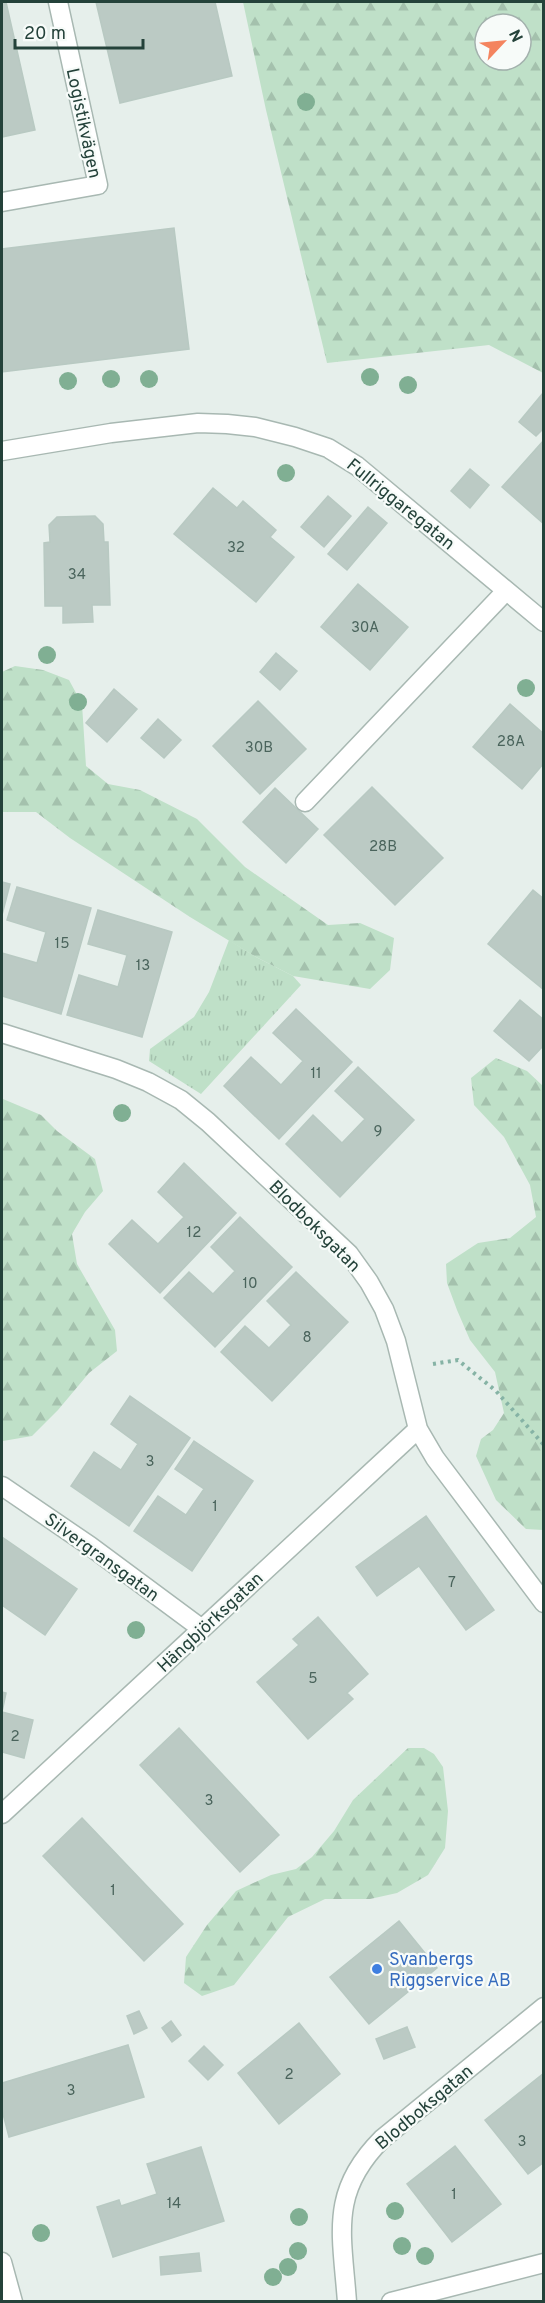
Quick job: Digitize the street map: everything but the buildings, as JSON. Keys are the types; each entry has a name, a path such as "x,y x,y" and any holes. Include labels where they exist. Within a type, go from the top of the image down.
{"street":[{"name":"Logistikvägen","path":"2,202 98,185 58,2"},
{"name":"Fullriggaregatan","path":"2,451 56,440 198,423 255,427 295,437 328,448 357,466 543,622"},
{"path":"305,802 506,591"},
{"name":"Blodboksgatan","path":"2,1033 116,1069 148,1082 181,1100 349,1254 369,1282 384,1309 396,1341 418,1430 435,1458 543,1603"},
{"name":"Hängbjörksgatan","path":"2,1814 418,1430"},
{"name":"Silvergransgatan","path":"2,1486 97,1551 202,1629"},
{"name":"Blodboksgatan","path":"347,2301 342,2230 344,2202 352,2179 364,2157 382,2139 543,2007"},
{"path":"2,2262 13,2301"},
{"path":"391,2301 543,2264"}],"path":[{"path":"403,1369 458,1360 496,1391 543,1444"}],"green space":[{"path":"243,2 543,2 543,373 489,345 327,363 266,110"},
{"path":"15,666 43,670 69,680 82,704 86,766 108,784 140,790 197,819 245,867 328,925 360,923 394,938 390,970 370,989 293,976 256,957 190,917 70,838 36,812 2,812 2,672"},
{"path":"229,940 293,976 301,985 201,1094 149,1061 150,1049 194,1017 209,992"},
{"path":"496,1058 527,1071 543,1086 543,1530 526,1529 496,1500 476,1456 481,1439 493,1430 504,1413 495,1372 470,1340 447,1283 446,1264 478,1243 510,1238 536,1217 530,1185 504,1137 474,1105 471,1078"},
{"path":"2,1100 41,1115 57,1131 95,1159 103,1191 85,1212 72,1234 77,1264 115,1330 117,1351 89,1373 58,1410 32,1436 3,1441"},
{"path":"408,1748 424,1748 434,1754 443,1767 448,1811 445,1848 428,1875 397,1893 370,1899 325,1899 288,1917 234,1985 202,1996 184,1983 186,1957 207,1925 236,1891 271,1875 296,1869 312,1857 334,1831 353,1800"}],"place":[{"name":"Svanbergs Riggservice AB","path":"377,1969"}]}
